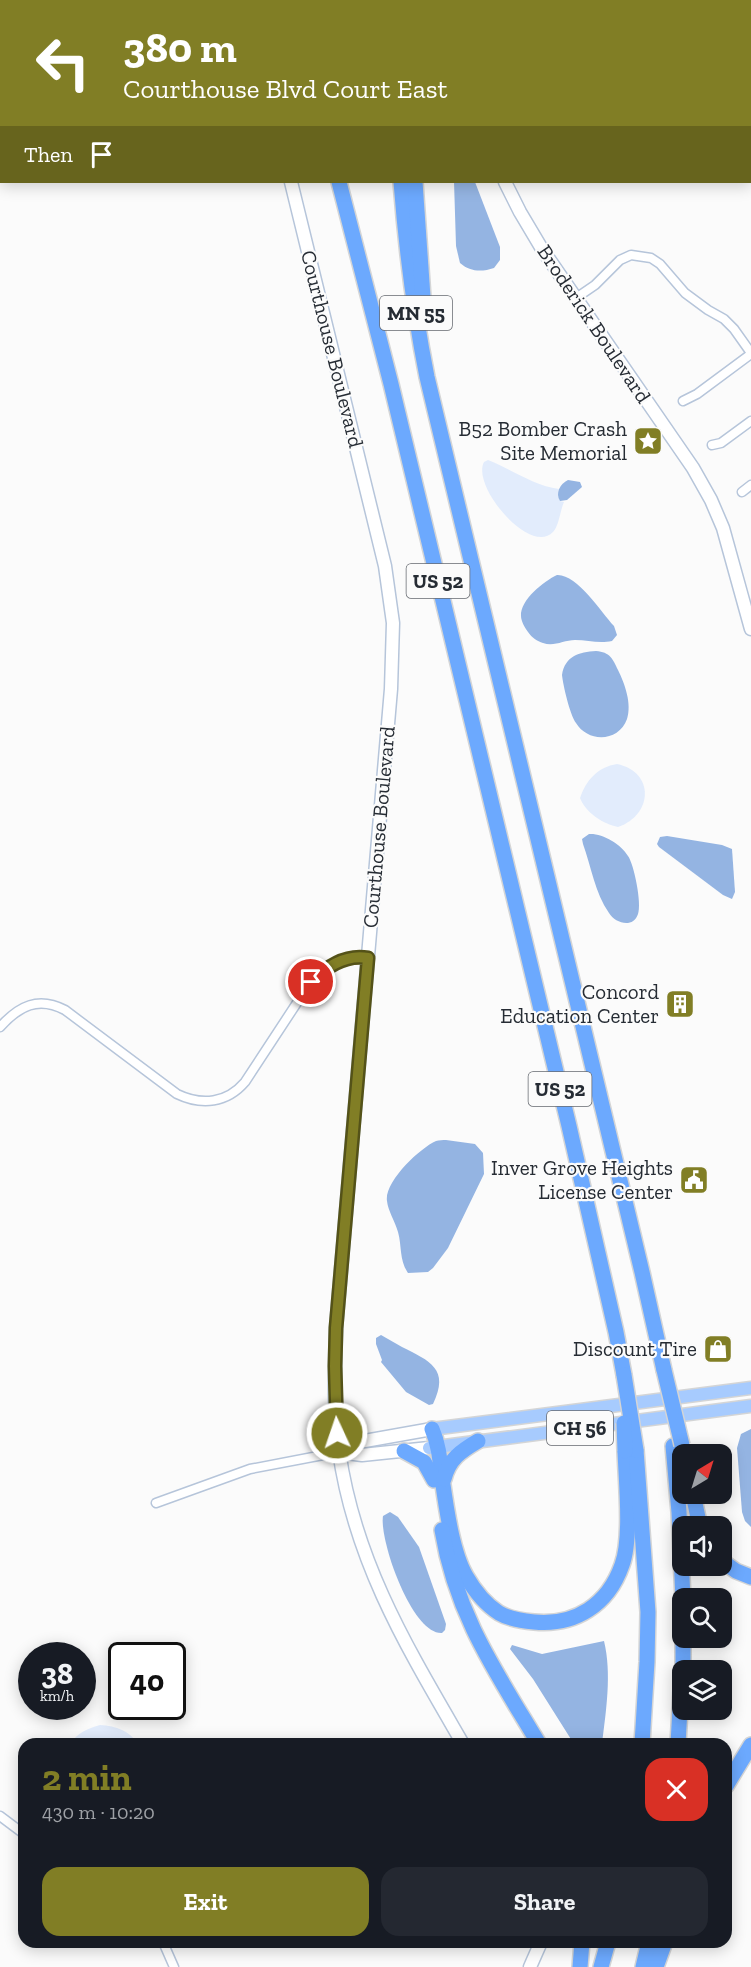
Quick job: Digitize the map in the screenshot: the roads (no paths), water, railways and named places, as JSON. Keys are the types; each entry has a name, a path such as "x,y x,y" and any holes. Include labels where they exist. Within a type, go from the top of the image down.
{"highway":[{"name":"MN 55","path":"339,183 374,316"},
{"name":"US 52","path":"348,183 374,316 572,1137 614,1322 624,1375 648,1612 642,1738"},
{"name":"MN 55","path":"400,183 419,339 443,442"},
{"name":"US 52","path":"415,183 424,305 443,442 637,1249 679,1444"},
{"path":"432,1429 449,1569 476,1638 535,1738"},
{"path":"438,1481 451,1460 478,1442"},
{"path":"404,1451 424,1462 438,1481 465,1575 485,1603 501,1614 521,1621 548,1623 571,1619 588,1611 605,1595 617,1577 623,1563 631,1450"},
{"name":"US 52","path":"679,1504 682,1588"},
{"path":"732,1568 751,1577"},
{"path":"678,1738 680,1720"},
{"path":"732,1776 751,1745"},
{"path":"580,1967 582,1948"},
{"path":"601,1967 606,1948"},
{"path":"643,1967 648,1948"},
{"path":"656,1967 663,1948"}],"main road":[{"name":"CH 56","path":"432,1429 751,1388"},
{"name":"CH 56","path":"434,1447 751,1406"}],"street":[{"name":"Courthouse Boulevard","path":"291,183 385,566 393,623 391,689 336,1328 339,1452 356,1528 385,1603 405,1644 460,1738"},
{"name":"Broderick Boulevard","path":"506,183 531,231 693,468 711,500 728,542 748,607 751,629"},
{"path":"576,298 595,285 620,260 631,255 651,258 660,264 685,293 724,319 751,353 683,402"},
{"path":"711,445 721,443 751,421"},
{"path":"742,492 751,485"},
{"path":"0,1027 11,1015 25,1006 42,1004 57,1006 177,1094 193,1100 210,1102 232,1094 246,1082 306,989 318,975 342,960 368,958"},
{"path":"156,1503 252,1468 339,1452 359,1442 432,1429"},
{"path":"339,1452 362,1455 434,1447"},
{"path":"0,1816 18,1830"},
{"path":"166,1948 174,1967"},
{"path":"530,1967 538,1948"}],"water":[{"path":"454,183 475,183 500,247 500,260 494,268 476,270 468,268 460,263 456,246"},
{"path":"568,480 580,482 582,487 567,500 560,501 559,489"},
{"path":"557,575 565,576 573,581 596,603 614,626 617,635 612,641 575,640 547,644 530,634 521,618 524,604 540,586"},
{"path":"596,651 605,653 613,659 627,694 627,719 623,727 611,736 595,737 581,730 569,707 562,675 566,663 574,656"},
{"path":"589,834 600,835 611,840 621,847 630,860 637,884 639,902 638,914 632,922 619,922 612,917 604,905 583,844 582,839"},
{"path":"667,836 722,845 732,849 735,892 732,899 723,895 659,847 657,844 660,837"},
{"path":"436,1141 475,1144 483,1153 484,1174 448,1248 433,1268 428,1272 408,1273 402,1258 398,1232 387,1201 388,1193 404,1166 429,1145"},
{"path":"381,1335 421,1357 434,1368 439,1382 433,1404 429,1405 406,1392 381,1362 376,1338"},
{"path":"751,1429 751,1527 745,1521 742,1512 737,1448 741,1434"},
{"path":"390,1512 398,1517 419,1547 446,1624 442,1633 431,1630 420,1619 400,1584 386,1545 383,1528 383,1516"},
{"path":"604,1641 608,1679 603,1738 570,1738 533,1679 510,1649 512,1645 542,1654"}],"place":[{"name":"B52 Bomber Crash Site Memorial","path":"648,441"},
{"name":"Concord Education Center","path":"680,1004"},
{"name":"Inver Grove Heights License Center","path":"694,1180"},
{"name":"Discount Tire","path":"718,1349"}]}
